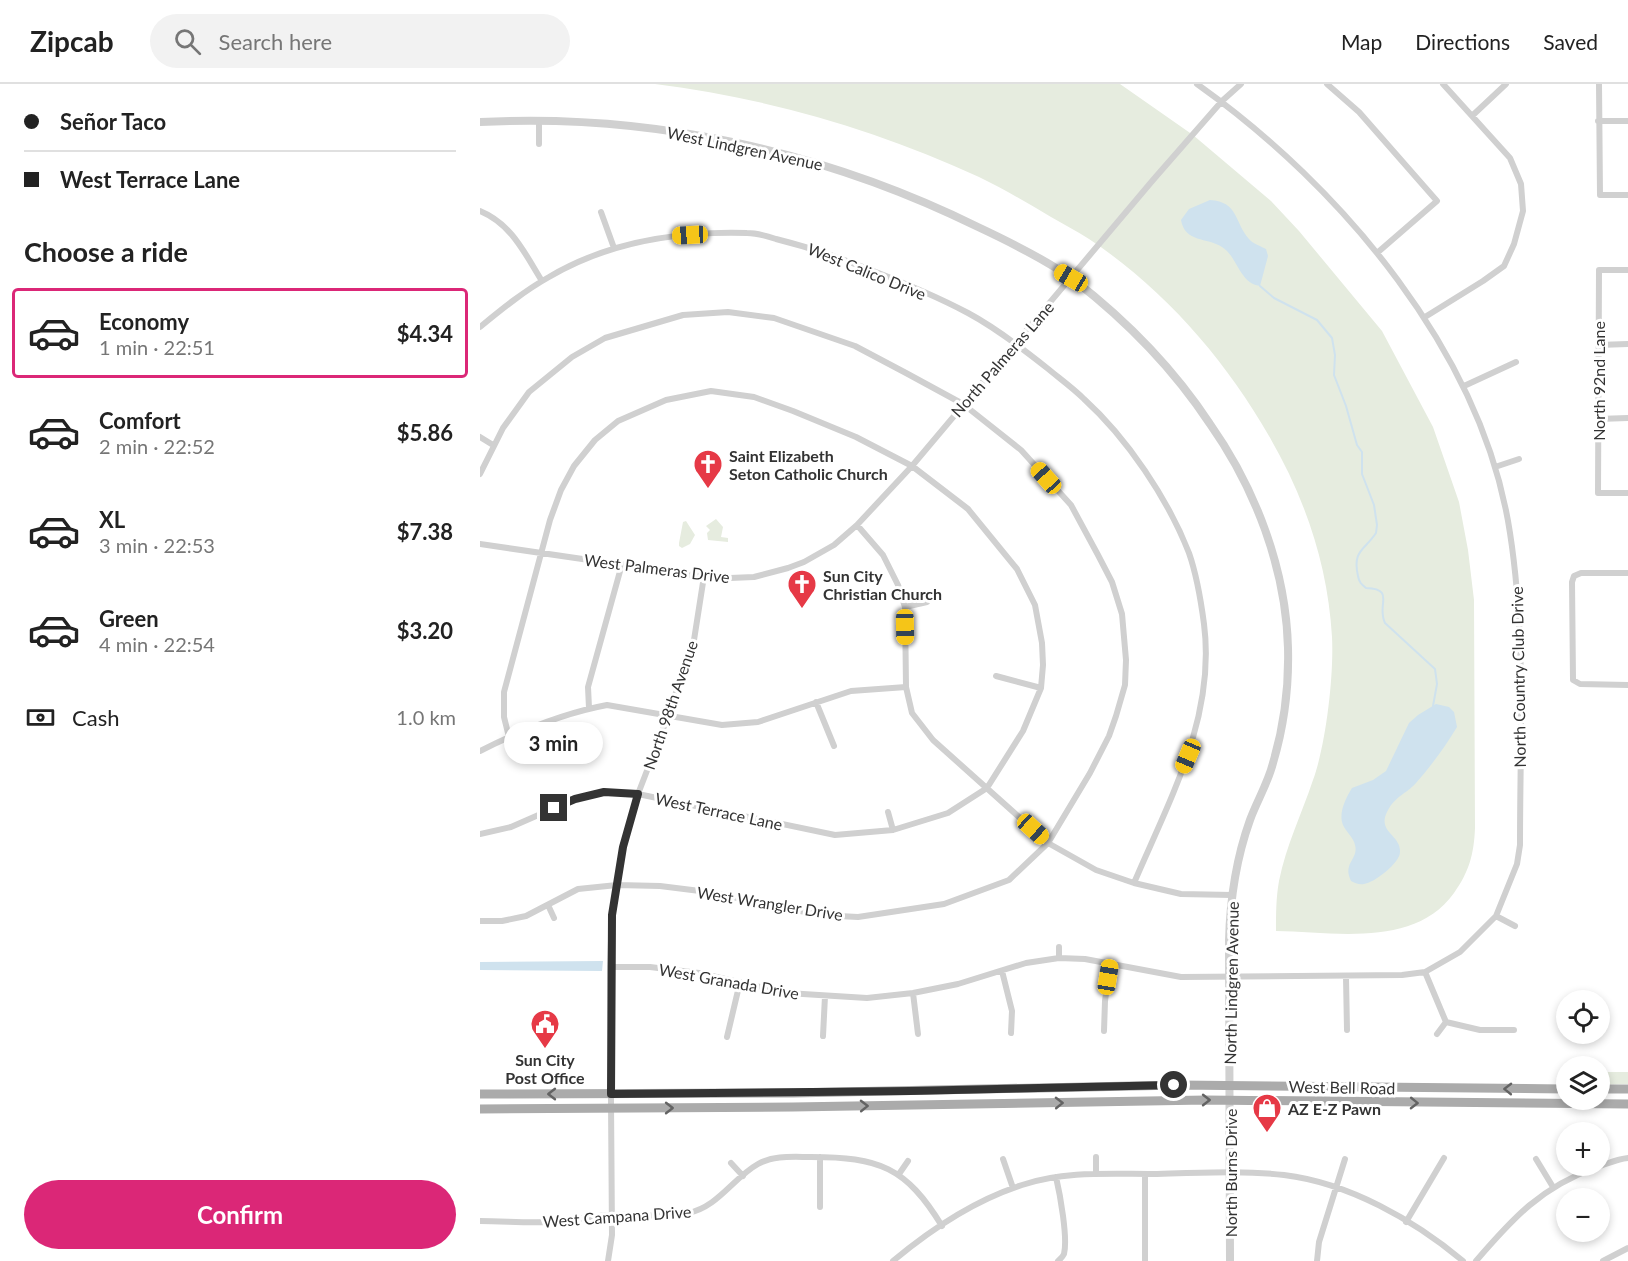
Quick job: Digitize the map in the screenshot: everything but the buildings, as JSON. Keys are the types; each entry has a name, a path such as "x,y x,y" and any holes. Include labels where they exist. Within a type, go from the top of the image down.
{"main road":[{"name":"West Bell Road","path":"480,1094 863,1092 1230,1085 1556,1089"},
{"path":"1610,1089 1628,1089"},
{"name":"West Bell Road","path":"480,1109 805,1107 1230,1100 1628,1104"}],"street":[{"name":"North Country Club Drive","path":"1197,84 1222,101 1301,169 1377,253 1425,317 1464,386 1495,467 1510,531 1520,626 1520,845 1517,864 1496,916"},
{"name":"North Palmeras Lane","path":"857,525 912,466 1222,101 1241,84"},
{"path":"1327,84 1359,112 1437,201 1377,253"},
{"path":"1425,317 1503,266 1514,244 1522,211 1521,184 1510,158 1443,84"},
{"path":"1473,115 1506,84"},
{"path":"1599,84 1600,195 1628,195"},
{"path":"538,121 539,144"},
{"name":"West Lindgren Avenue","path":"480,122 538,121 640,126 704,136 800,157 875,182 940,208 1009,241 1071,278"},
{"path":"1598,121 1628,121"},
{"path":"480,211 498,220 513,235 542,281"},
{"path":"601,212 614,248"},
{"name":"West Calico Drive","path":"480,327 542,281 572,265 614,248 672,236 751,232 819,249 883,274 968,313 1015,342 1085,400 1130,450 1149,476 1169,513 1189,554 1205,627 1206,657 1202,705 1188,756 1134,883"},
{"name":"North 92nd Lane","path":"1628,270 1599,270 1598,419 1598,493 1628,493"},
{"name":"North Lindgren Avenue","path":"1071,278 1124,321 1186,387 1245,480 1278,574 1288,648 1286,706 1273,765 1247,829 1232,895 1229,930 1230,1085"},
{"name":"West Wrangler Drive","path":"480,474 503,428 529,392 572,357 605,338 683,315 728,312 784,321 855,346 963,404 1021,450 1071,505 1107,573 1122,614 1126,660 1125,685 1116,716 1109,736 1090,773 1048,843 1009,880 944,904 858,917 820,915 708,892 660,886 617,885 578,889 526,916 502,921 480,921"},
{"path":"1599,345 1628,344"},
{"path":"1464,386 1516,362"},
{"path":"509,737 504,717 504,692 561,490 574,466 588,449 618,421 666,400 711,391 754,397 793,411 856,437 912,466 968,509 1017,570 1035,605 1043,654 1041,688 1023,731 987,788"},
{"path":"1598,419 1628,418"},
{"path":"480,437 493,445"},
{"path":"1495,467 1519,459"},
{"path":"857,525 884,555 898,585 905,607 906,687 912,713 933,740 1048,843 1096,870 1134,883 1181,894 1232,895"},
{"name":"West Palmeras Drive","path":"480,543 704,576 754,577 804,562 834,545 857,525"},
{"path":"589,708 588,687 622,564"},
{"path":"1628,573 1581,573 1575,576 1572,582 1572,675 1574,682 1583,685 1628,685"},
{"name":"North 98th Avenue","path":"608,1261 612,1235 610,967 612,915 623,847 638,794 694,640 704,576"},
{"path":"905,607 927,602"},
{"path":"996,676 1041,688"},
{"path":"480,751 509,737 589,708 615,705 722,724 758,722 851,691 906,687"},
{"path":"816,702 834,746"},
{"name":"West Terrace Lane","path":"480,834 511,827 575,799 604,792 638,794 835,835 893,830 948,813 987,788"},
{"path":"888,812 893,830"},
{"path":"548,905 554,918"},
{"path":"1446,1022 1425,972 1460,952 1496,916 1515,926"},
{"path":"1059,947 1059,958"},
{"name":"West Granada Drive","path":"610,967 650,967 699,973 787,993 867,998 913,993 958,984 1033,962 1059,958 1078,959 1181,977 1402,975 1425,972"},
{"path":"1104,1031 1110,964"},
{"path":"1002,971 1012,1011 1011,1033"},
{"path":"1346,976 1347,1030"},
{"path":"727,1037 740,982"},
{"path":"913,993 918,1035"},
{"path":"823,1036 825,996"},
{"path":"1446,1022 1480,1030 1514,1030"},
{"path":"1437,1034 1446,1022"},
{"name":"North Burns Drive","path":"1230,1085 1230,1261"},
{"path":"820,1157 820,1207"},
{"name":"West Campana Drive","path":"480,1221 566,1221 612,1215 677,1215 697,1211 715,1200 758,1164 771,1159 847,1157 879,1164 898,1174 924,1197 942,1226"},
{"path":"1096,1157 1096,1174"},
{"path":"1406,1222 1444,1158"},
{"path":"1476,1261 1503,1229 1531,1202 1553,1187 1587,1171 1628,1158"},
{"path":"1003,1159 1013,1188"},
{"path":"1317,1261 1319,1242 1345,1159"},
{"path":"1536,1159 1553,1187"},
{"path":"898,1174 908,1161"},
{"path":"731,1163 742,1176"},
{"path":"893,1261 942,1226 987,1199 1013,1188 1056,1177 1096,1174 1230,1173 1286,1175 1335,1188 1374,1204 1406,1222 1463,1261"},
{"path":"1145,1174 1145,1261"},
{"path":"1056,1177 1062,1211 1064,1250 1058,1261"},
{"path":"1603,1261 1628,1248"}],"shaded area":[{"path":"655,84 1120,84 1193,135 1271,201 1299,231 1382,331 1433,427 1459,502 1474,600 1475,828 1472,854 1467,870 1454,893 1438,910 1418,922 1372,933 1276,931 1277,894 1282,868 1322,748 1332,670 1330,610 1320,558 1304,508 1282,459 1252,407 1190,327 1167,303 1116,258 1089,239 979,177 902,145 821,118 739,98"},
{"path":"716,519 723,527 721,537 728,538 728,542 708,540 707,533 710,530 706,526"},
{"path":"686,521 695,535 690,544 682,548 679,543 683,522"},
{"path":"1610,1072 1628,1072 1628,1084 1610,1085"}],"water":[{"path":"1210,200 1231,209 1249,239 1266,249 1268,256 1260,286 1247,280 1232,257 1222,247 1192,236 1183,227 1181,220 1189,209"},
{"path":"1436,704 1449,707 1454,712 1457,727 1427,770 1394,802 1387,812 1385,824 1397,841 1399,856 1386,872 1374,880 1362,884 1351,881 1348,870 1356,850 1342,820 1345,801 1352,788 1373,780 1386,771 1409,723"},
{"path":"603,961 602,971 480,970 480,962"}],"waterway":[{"path":"1260,286 1274,298 1317,320 1332,338 1335,355 1334,375 1357,445 1362,452 1362,474 1374,505 1377,525 1376,533 1358,555 1358,578 1366,588 1380,591 1383,595 1382,610 1385,623 1435,669 1437,684 1433,706"}],"place":[{"name":"Saint Elizabeth Seton Catholic Church","path":"708,490"},
{"name":"Sun City Christian Church","path":"802,610"},
{"name":"Sun City Post Office","path":"545,1050"},
{"name":"AZ E-Z Pawn","path":"1267,1134"}],"route":[{"path":"554,808 575,799 604,792 638,794 623,847 612,915 611,1094 1174,1085"}]}
